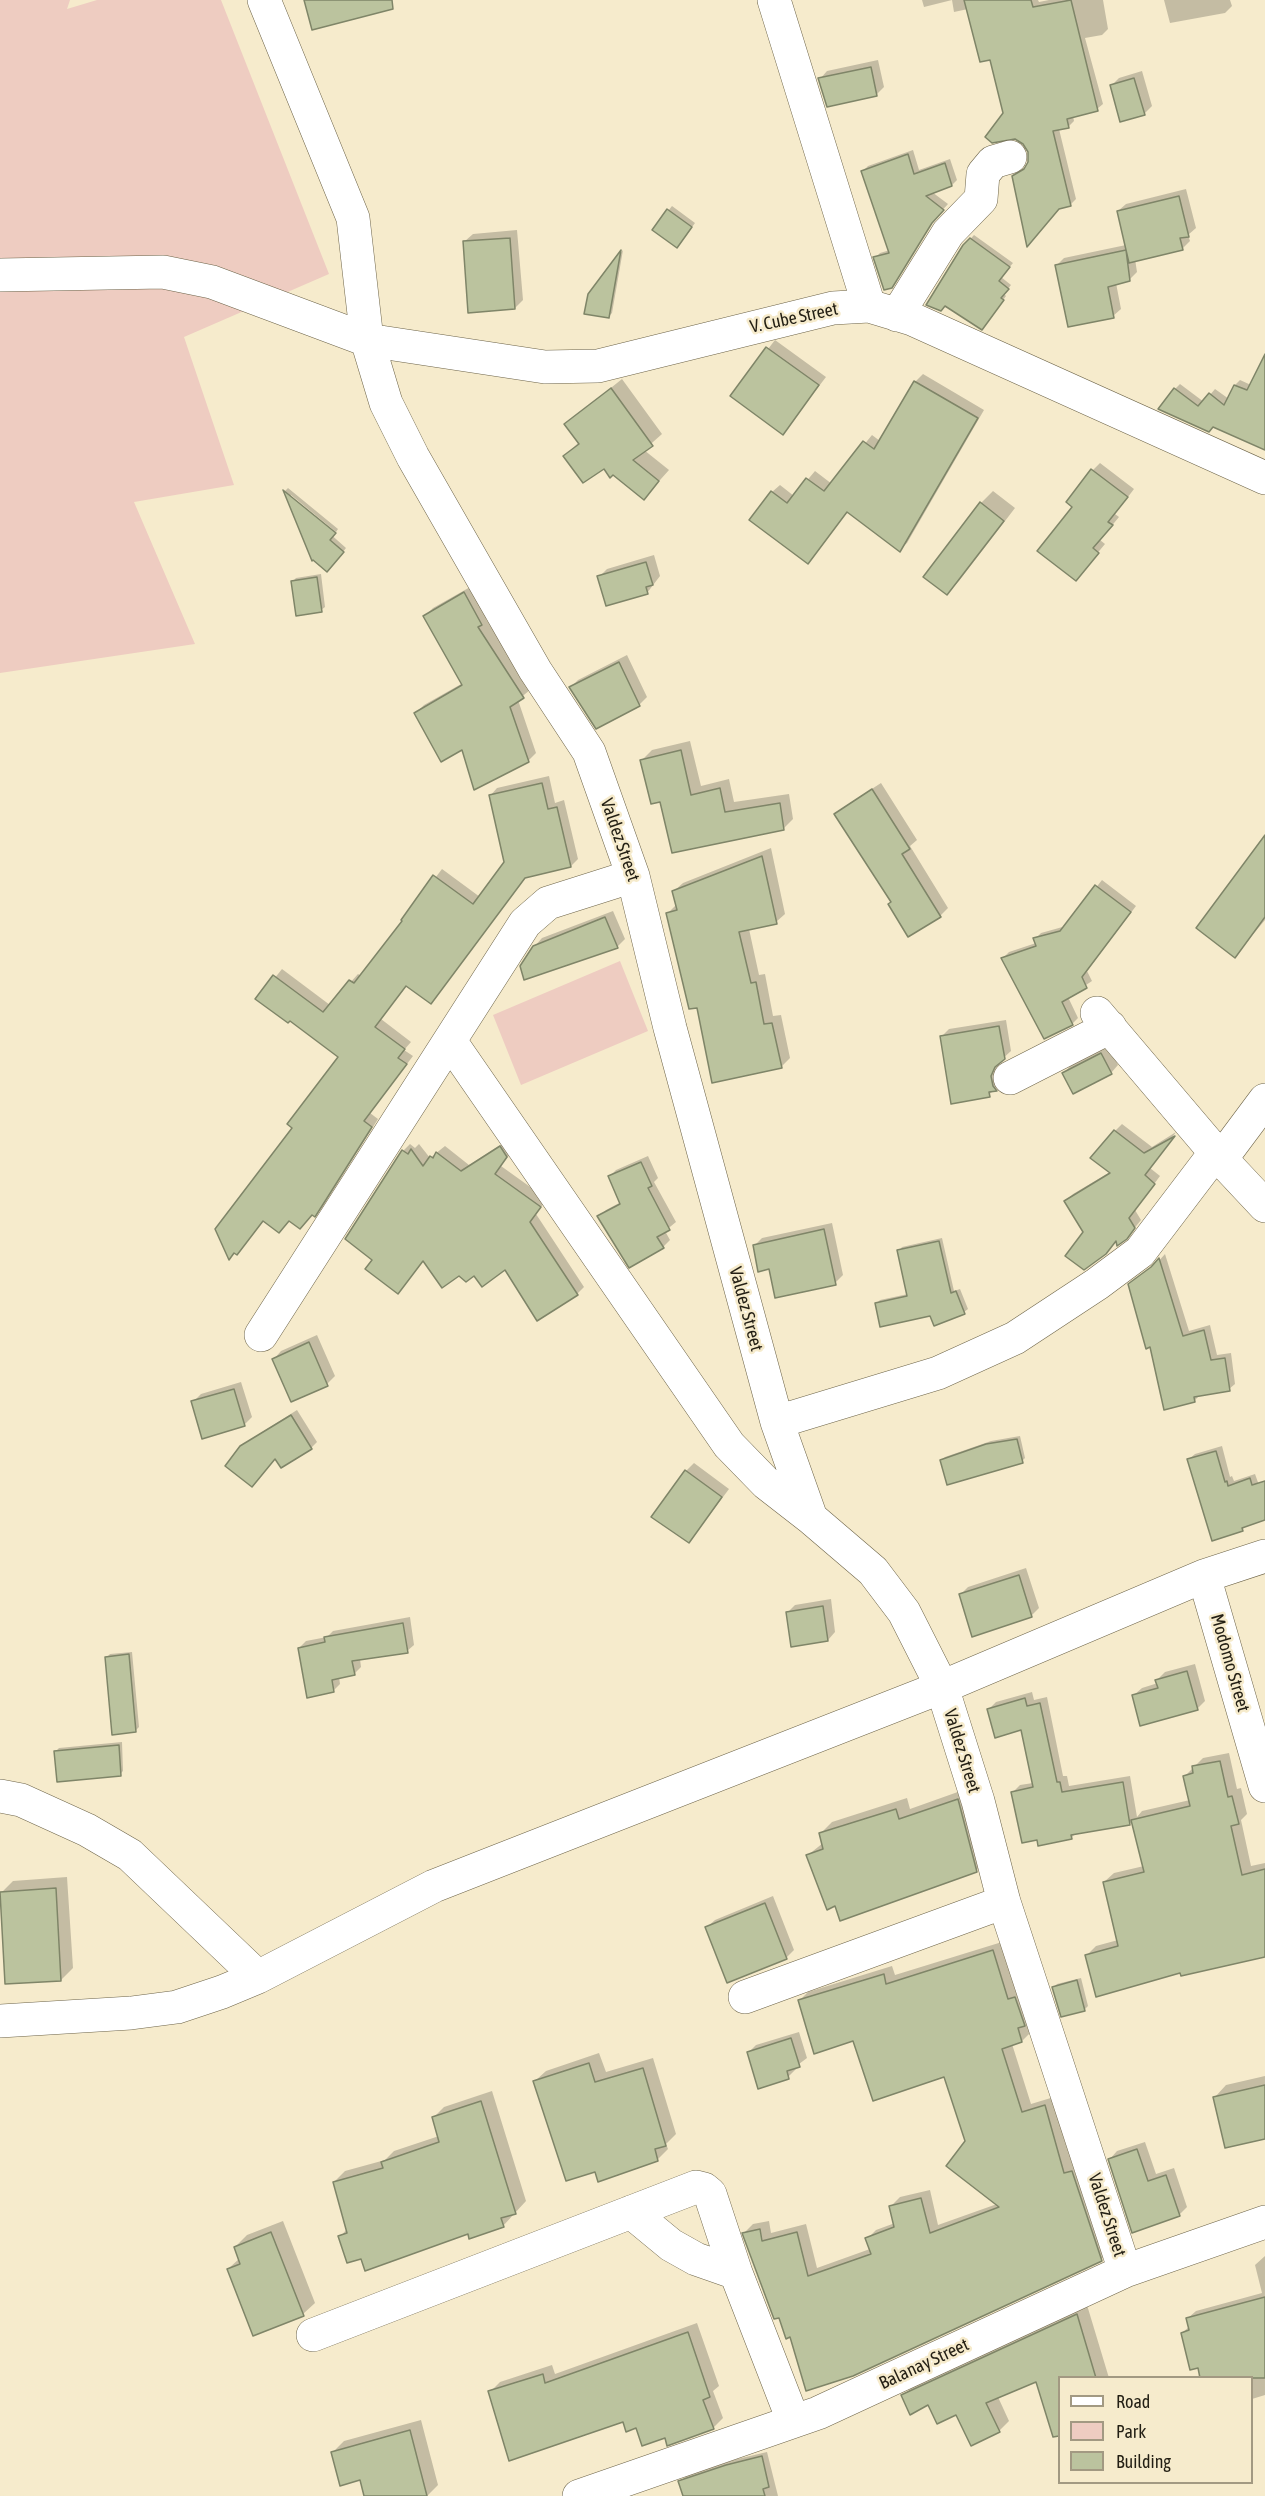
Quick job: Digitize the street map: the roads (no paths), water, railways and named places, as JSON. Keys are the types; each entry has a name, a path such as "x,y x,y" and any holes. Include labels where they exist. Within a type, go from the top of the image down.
{"street":[{"name":"Valdez Street","path":"264,0 353,218 367,340 386,403 413,457 535,670 589,752 633,876 670,1028 777,1422 811,1518 880,1579 904,1612 942,1687 978,1801 1004,1902 1125,2271"},
{"path":"774,0 883,311"},
{"path":"883,311 948,233 981,199 983,174 993,162 1010,157"},
{"name":"V. Cube Street","path":"0,275 163,272 212,282 367,340 546,367 598,366 833,308 883,311 912,319 1265,478"},
{"path":"261,1335 525,923 548,903 633,876"},
{"path":"1010,1078 1104,1020 1219,1156 1265,1206"},
{"path":"450,1041 729,1445 766,1483 811,1518"},
{"path":"777,1422 938,1373 1015,1338 1097,1284 1140,1252 1265,1100"},
{"path":"0,2021 130,2013 177,2007 222,1992 258,1977 434,1886 942,1687 1204,1576 1265,1556"},
{"name":"Modomo Street","path":"1204,1576 1265,1785"},
{"path":"0,1796 21,1800 87,1830 130,1855 258,1977"},
{"path":"745,1997 1004,1902"},
{"path":"314,2335 696,2187 710,2194 736,2273 793,2420"},
{"path":"631,2212 671,2245 687,2255 736,2273"},
{"name":"Balanay Street","path":"579,2496 818,2413 1125,2271 1265,2222"}]}
